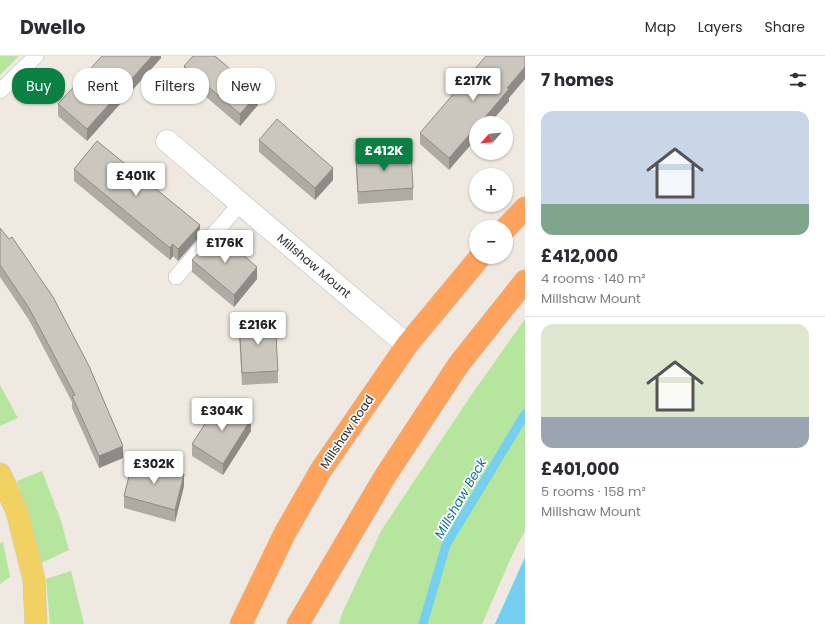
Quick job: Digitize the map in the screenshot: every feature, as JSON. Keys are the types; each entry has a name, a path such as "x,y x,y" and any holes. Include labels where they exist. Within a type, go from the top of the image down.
{"highway":[{"path":"513,221 525,208"},
{"name":"Millshaw Road","path":"241,624 286,533 321,470 407,345 474,264"},
{"path":"298,624 384,478 459,364 525,281"}],"main road":[{"path":"0,474 16,510 34,579 36,624"}],"street":[{"name":"Millshaw Mount","path":"167,141 407,345"}],"lane":[{"path":"0,91 36,56"},
{"path":"173,274 236,200"}],"green space":[{"path":"0,56 19,56 0,75"},
{"path":"525,319 525,531 515,549 482,624 339,624 343,611 381,531 472,394"},
{"path":"0,385 18,418 0,426"},
{"path":"42,471 61,521 69,550 41,563 31,520 17,481"},
{"path":"3,542 10,577 0,584 0,543"},
{"path":"71,571 84,624 50,624 46,579"}],"water":[{"path":"525,557 525,624 495,624"}],"building":[{"path":"102,56 152,56 133,77 133,68 91,68"},
{"path":"193,56 215,56 229,68 217,68 217,94 209,87 209,68 186,68 184,66"},
{"path":"486,56 525,56 525,67 486,116 469,116 469,135 449,158 420,133"},
{"path":"73,88 73,104 109,104 87,129 58,104 65,104 65,96"},
{"path":"228,104 249,104 240,114"},
{"path":"277,119 333,168 315,188 259,140"},
{"path":"97,141 200,225 178,249 173,244 170,248 74,169"},
{"path":"411,152 413,188 358,192 356,156"},
{"path":"0,228 9,239 12,237 53,297 89,366 123,446 99,456 72,396 75,395 29,308 0,265"},
{"path":"217,233 257,267 234,295 192,260"},
{"path":"275,318 278,371 242,373 239,320"},
{"path":"221,399 251,419 223,464 192,444"},
{"path":"133,460 184,474 175,510 124,496"}],"waterway":[{"name":"Millshaw Beck","path":"423,624 446,545 525,414"}]}
